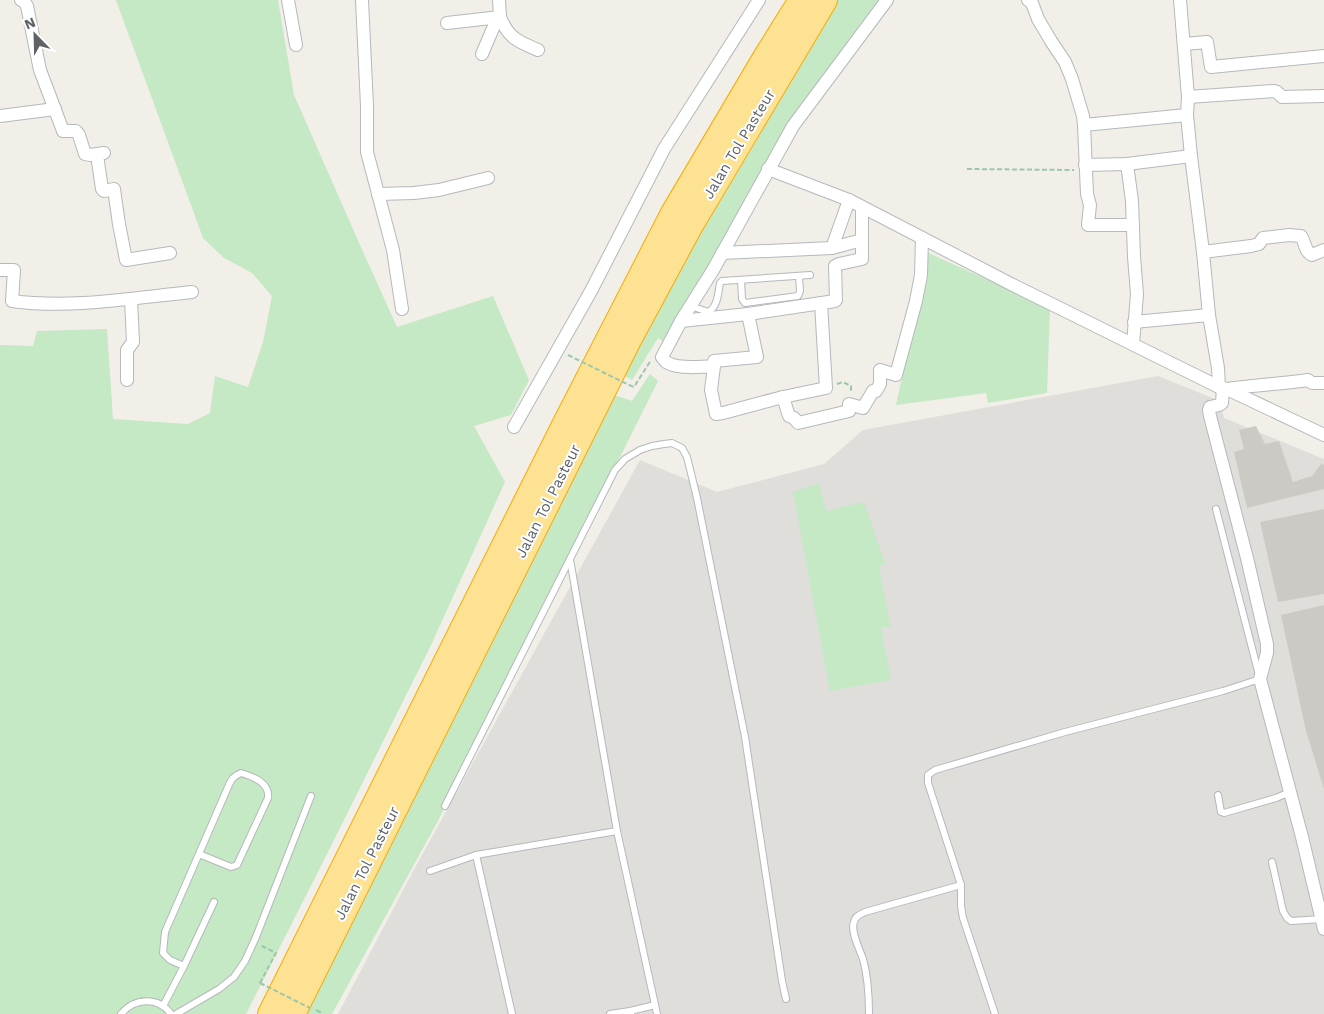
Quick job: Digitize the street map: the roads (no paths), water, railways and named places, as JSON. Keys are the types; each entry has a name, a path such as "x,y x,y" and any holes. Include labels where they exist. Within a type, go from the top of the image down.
{"highway":[{"name":"Jalan Tol Pasteur","path":"270,1014 559,436 673,213 801,0"},
{"name":"Jalan Tol Pasteur","path":"302,1011 629,340 691,225 825,0"}],"street":[{"path":"21,0 27,6 40,70 63,131 76,132 79,135 85,154 100,154 102,189 104,191 114,189 126,260 170,253"},
{"path":"288,0 296,45"},
{"path":"362,0 367,106 367,152 392,250 402,309"},
{"path":"499,0 500,17 503,26 515,40 538,50"},
{"path":"514,427 591,291 664,150 758,0"},
{"path":"714,366 696,368 668,363 662,357 793,126 887,0"},
{"path":"1028,0 1032,3 1038,19 1065,62 1072,79 1082,116 1087,194 1090,205 1088,226 1133,225"},
{"path":"1180,0 1191,156 1209,315 1223,388 1222,403 1210,407 1209,410 1267,644 1267,653 1260,679 1320,898 1323,924"},
{"path":"448,23 500,17"},
{"path":"482,54 500,17"},
{"path":"1184,44 1207,42 1211,67 1324,56"},
{"path":"1188,97 1274,91 1282,97 1324,96"},
{"path":"0,116 55,109"},
{"path":"1084,125 1187,115"},
{"path":"1085,168 1191,156"},
{"path":"1127,164 1132,202 1137,294 1133,344"},
{"path":"768,169 849,200 1133,344 1324,435"},
{"path":"378,194 439,190 488,178"},
{"path":"832,248 849,200"},
{"path":"681,321 748,314 836,300 835,266 862,260 862,207"},
{"path":"1203,252 1251,246 1259,244 1263,238 1289,235 1301,236 1310,255 1324,250"},
{"path":"783,397 789,416 798,423 849,411 849,404 863,408 873,391 876,391 880,384 880,370 896,375 908,335 921,275 922,238"},
{"path":"722,253 832,248 862,240"},
{"path":"0,270 14,270 12,301 56,304 103,302 192,292"},
{"path":"127,380 127,350 133,342 131,299"},
{"path":"748,314 757,356 714,361 711,390 716,414 826,388 821,303"},
{"path":"1134,322 1209,315"},
{"path":"1223,388 1308,380 1312,383 1324,382"}],"lane":[{"path":"691,306 708,312 711,311 715,306 720,282 810,275"},
{"path":"741,280 742,299 745,303 798,296 800,291 799,276"},
{"path":"445,806 615,470 625,458 652,446 672,443 682,448 687,457 697,498 745,737 786,999"},
{"path":"995,1014 963,918 961,886 928,783 928,775 935,770 1065,732 1260,679 1216,509"},
{"path":"570,559 618,831 656,1014"},
{"path":"184,966 170,960 163,954 165,932 232,778 241,773 248,775 266,787 269,792 268,798 238,865 231,868 199,854"},
{"path":"1218,795 1220,810 1224,813 1290,792"},
{"path":"176,1014 219,989 234,977 245,961 311,796"},
{"path":"430,871 476,855 618,831"},
{"path":"476,855 512,1014"},
{"path":"1272,862 1283,911 1287,918 1291,921 1323,924"},
{"path":"870,1014 867,976 853,922 865,912 961,886"},
{"path":"163,1006 214,902"},
{"path":"121,1014 130,1005 143,1001 150,1001 163,1006 171,1014"},
{"path":"610,1014 631,1012 655,1005"}]}
